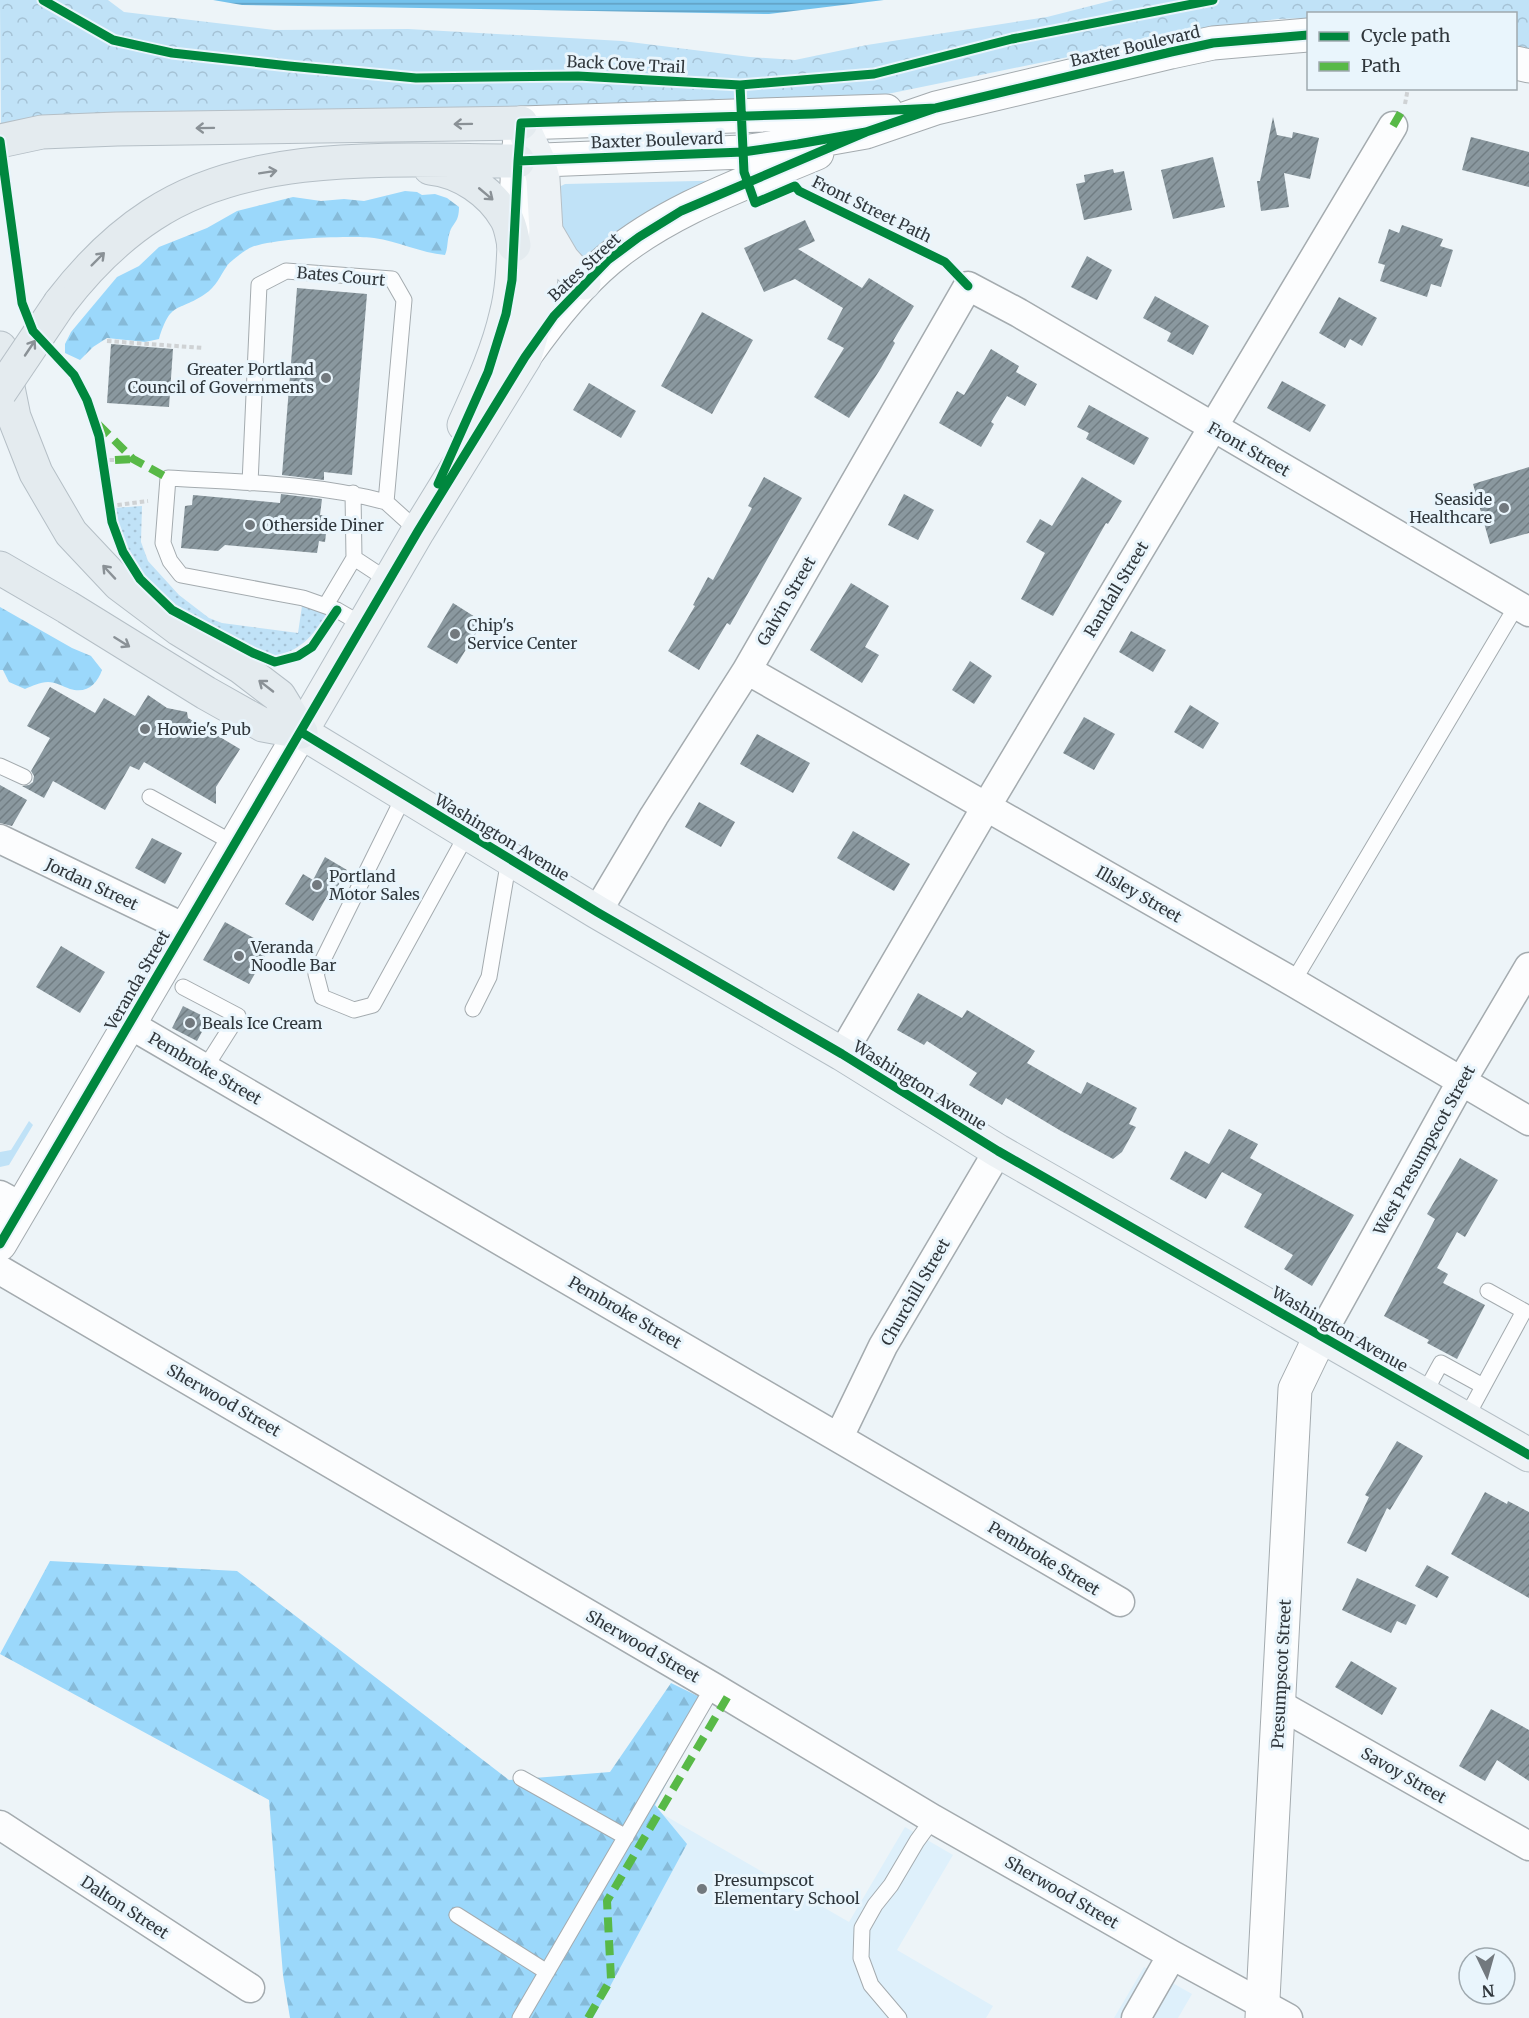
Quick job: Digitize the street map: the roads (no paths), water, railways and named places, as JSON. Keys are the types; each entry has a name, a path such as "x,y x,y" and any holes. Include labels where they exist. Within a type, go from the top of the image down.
{"highway":[{"path":"0,141 42,132 117,129 521,123"},
{"path":"0,392 81,276 116,242 153,214 193,194 214,185 256,173 322,163 528,160"},
{"path":"372,161 438,169 466,179 491,197 508,220 514,245"},
{"path":"0,348 14,417 36,473 71,533 119,584 178,629 241,667 279,696 301,732"},
{"path":"0,568 263,725 301,732"}],"main road":[{"name":"Bates Street","path":"301,732 418,531 525,357 537,315 546,231 543,179 528,160"},
{"path":"546,231 558,253 584,283"},
{"name":"Bates Street","path":"418,531 488,372 499,340 513,280 514,245"},
{"name":"Washington Avenue","path":"301,732 597,912 842,1054 998,1151 1466,1418 1527,1448"}],"street":[{"name":"Baxter Boulevard","path":"528,160 743,152 866,132 936,108 1213,44 1307,35"},
{"name":"Baxter Boulevard","path":"521,123 801,115 936,108"},
{"name":"Randall Street","path":"842,1054 986,807 1399,116"},
{"name":"Bates Street","path":"514,245 528,160 521,123"},
{"name":"Bates Street","path":"525,357 554,316 584,283 608,260 639,237 681,212 866,132"},
{"name":"Front Street","path":"968,286 1019,313 1523,608"},
{"name":"Galvin Street","path":"597,912 654,816 747,670 968,286"},
{"name":"Illsley Street","path":"747,670 1293,982 1529,1121"},
{"name":"Veranda Street","path":"0,1244 11,1201 129,1024 301,732"},
{"name":"Jordan Street","path":"0,839 185,928"},
{"name":"West Presumpscot Street","path":"1321,1335 1461,1082 1529,967"},
{"name":"Pembroke Street","path":"129,1024 1120,1602"},
{"name":"Churchill Street","path":"839,1437 883,1346 998,1151"},
{"name":"Sherwood Street","path":"0,1270 713,1687 933,1819 1271,2013"},
{"name":"Presumpscot Street","path":"1271,2013 1280,1704 1295,1389 1321,1335"},
{"name":"Savoy Street","path":"1280,1704 1529,1846"},
{"name":"Dalton Street","path":"0,1825 250,1989"},
{"path":"1136,2018 1172,1955"}],"lane":[{"name":"Bates Court","path":"250,483 259,285 286,271 392,279 404,300 386,502"},
{"path":"363,625 326,605 303,598 181,574 170,561 163,543 168,478 353,493 386,502 418,531"},
{"path":"326,605 354,558 353,493"},
{"path":"354,558 389,581"},
{"path":"1293,982 1523,608"},
{"path":"0,766 24,777"},
{"path":"404,795 316,974 322,997 354,1010 373,1005 467,834"},
{"path":"150,797 235,844"},
{"path":"473,1009 489,977 509,859"},
{"path":"183,987 238,1016 206,1068"},
{"path":"1466,1418 1524,1311 1488,1291"},
{"path":"1424,1394 1441,1363 1483,1386"},
{"path":"520,2018 713,1687"},
{"path":"521,1778 626,1837"},
{"path":"898,2018 871,1985 861,1958 862,1928 933,1819"},
{"path":"457,1915 547,1972"}],"place":[{"name":"Greater Portland Council of Governments","path":"326,378"},
{"name":"Seaside Healthcare","path":"1504,508"},
{"name":"Otherside Diner","path":"250,525"},
{"name":"Chip's Service Center","path":"455,634"},
{"name":"Howie's Pub","path":"145,729"},
{"name":"Portland Motor Sales","path":"317,885"},
{"name":"Veranda Noodle Bar","path":"239,956"},
{"name":"Beals Ice Cream","path":"190,1023"},
{"name":"Presumpscot Elementary School","path":"702,1889"}]}
